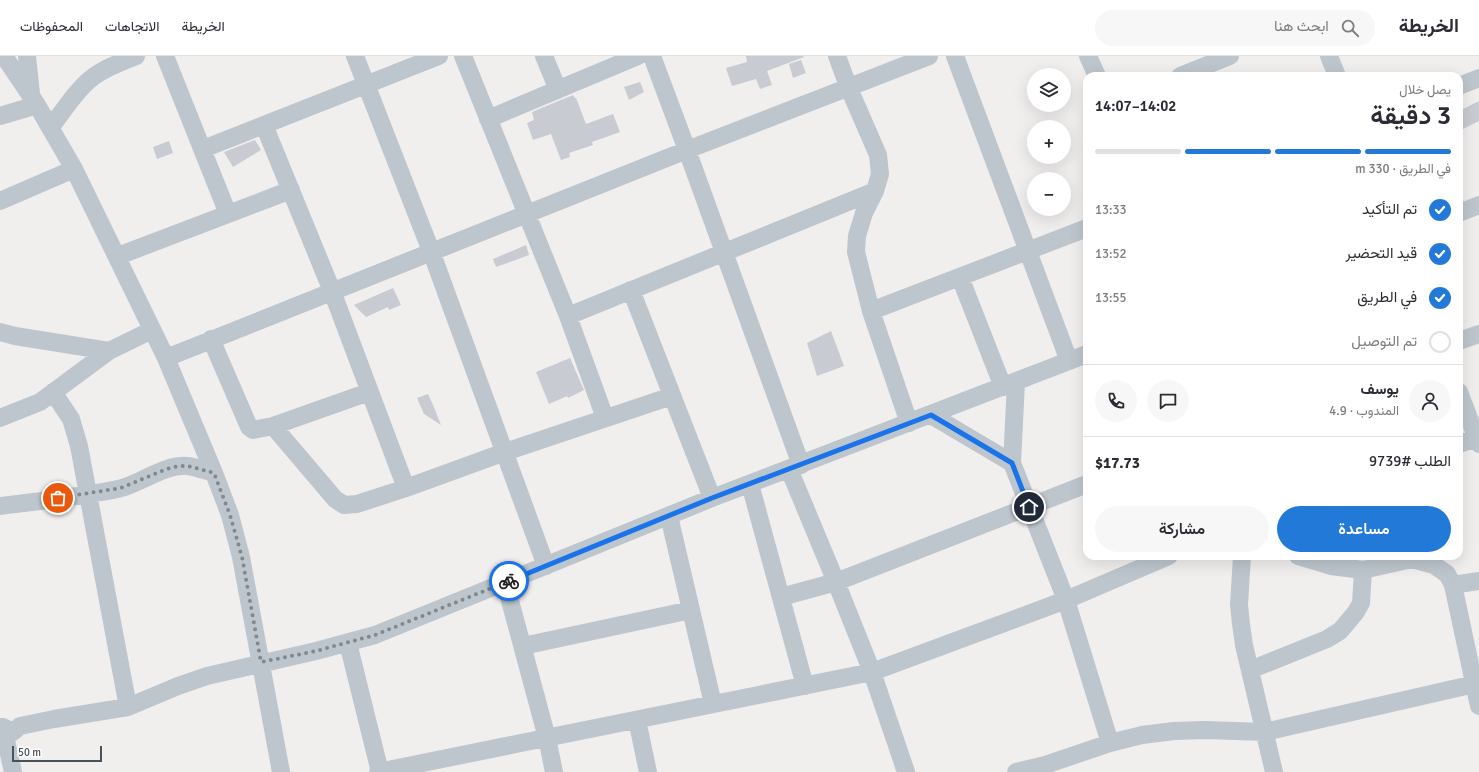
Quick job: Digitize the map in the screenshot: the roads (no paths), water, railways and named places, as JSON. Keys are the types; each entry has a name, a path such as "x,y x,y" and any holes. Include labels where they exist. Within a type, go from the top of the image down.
{"street":[{"path":"4,56 51,127 118,256 166,358 214,473 230,515 242,557 281,772"},
{"path":"27,56 34,100"},
{"path":"51,127 82,88 97,74 120,62 136,56"},
{"path":"165,56 228,214"},
{"path":"355,56 431,252 546,566"},
{"path":"203,149 439,56"},
{"path":"463,56 568,316 605,418"},
{"path":"544,56 558,90"},
{"path":"488,120 638,56"},
{"path":"652,56 724,252 795,467 836,582 872,672 906,772"},
{"path":"837,56 848,86 878,155 880,174 875,191 864,213 857,236 856,252 871,311 910,423"},
{"path":"166,358 848,86 929,56"},
{"path":"955,56 1069,361"},
{"path":"1088,56 1095,72"},
{"path":"1190,72 1230,56"},
{"path":"1329,56 1335,72"},
{"path":"1463,84 1479,78"},
{"path":"0,116 34,100"},
{"path":"264,125 332,291 406,488"},
{"path":"0,201 74,169"},
{"path":"118,256 290,190"},
{"path":"568,316 875,191"},
{"path":"1463,212 1479,206"},
{"path":"871,311 1083,230"},
{"path":"960,277 1009,384 1012,463 1066,600 1110,743"},
{"path":"631,290 712,498"},
{"path":"0,418 40,402 109,352 152,330"},
{"path":"0,332 15,336 109,352"},
{"path":"1463,340 1479,334"},
{"path":"211,339 249,427 253,430 273,426 369,392"},
{"path":"2,727 14,732 20,726 128,707 178,686 207,676 261,662 316,651 375,635 712,498 1083,356"},
{"path":"53,392 71,419 75,431 128,707"},
{"path":"273,426 335,499 344,505 357,504 406,488 504,452 672,396"},
{"path":"1463,402 1478,440 1463,443"},
{"path":"931,415 1012,463"},
{"path":"0,506 121,488 178,466 188,466 214,473"},
{"path":"750,484 805,686"},
{"path":"781,597 836,582 1083,486"},
{"path":"669,516 713,704"},
{"path":"348,643 379,772 872,672 1066,600 1160,560"},
{"path":"1242,560 1239,605 1244,645 1274,772"},
{"path":"1311,560 1331,566 1363,570 1408,560"},
{"path":"1416,560 1434,565 1447,574 1454,585 1477,684 1479,706"},
{"path":"1250,670 1327,639 1340,631 1356,612 1361,603 1363,570"},
{"path":"1454,585 1479,581"},
{"path":"505,582 547,738 554,772"},
{"path":"523,646 691,610"},
{"path":"1016,772 1046,768 1110,743 1142,735 1174,731 1205,730 1265,732 1477,684"},
{"path":"637,720 648,772"},
{"path":"2,727 13,772"}]}
